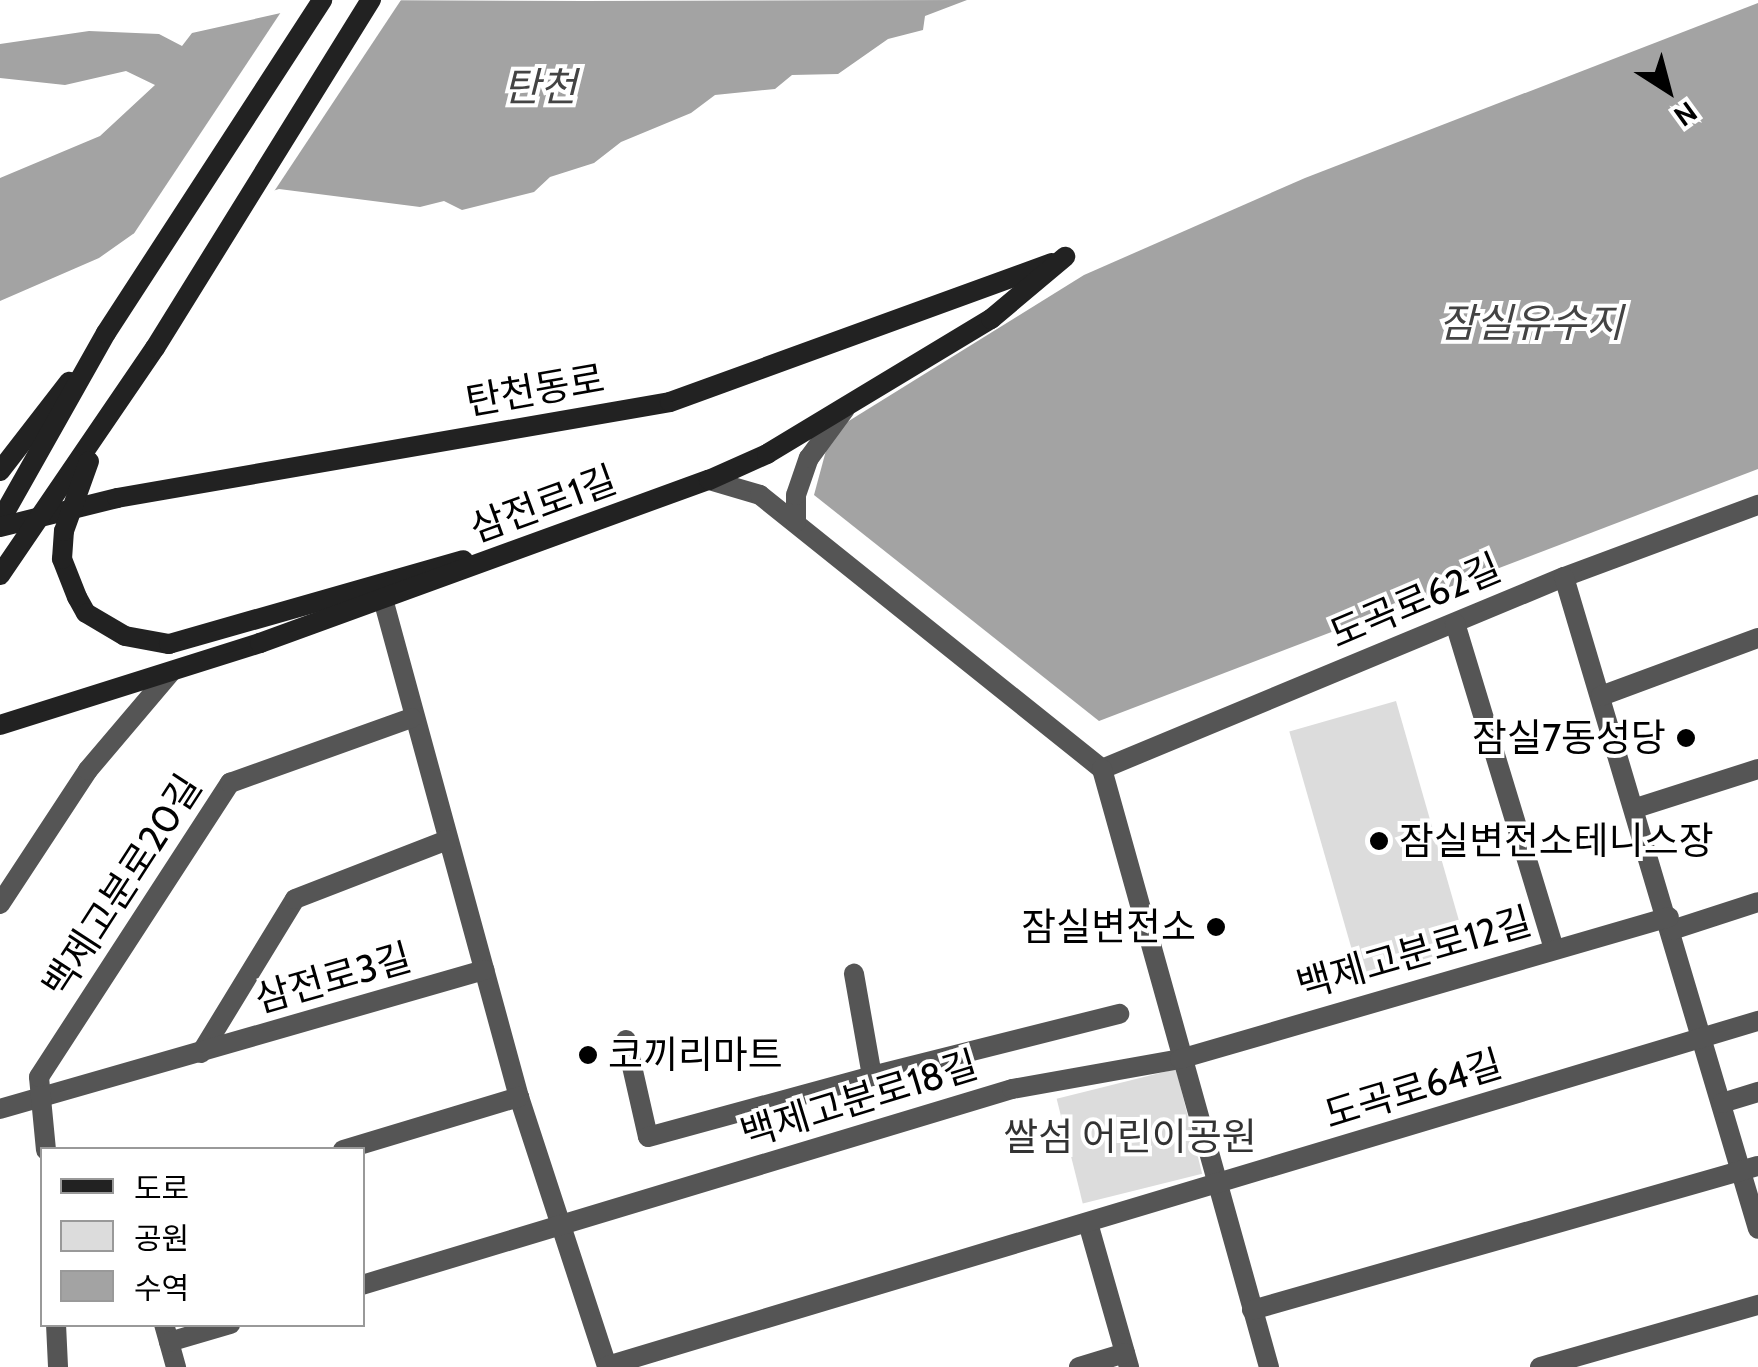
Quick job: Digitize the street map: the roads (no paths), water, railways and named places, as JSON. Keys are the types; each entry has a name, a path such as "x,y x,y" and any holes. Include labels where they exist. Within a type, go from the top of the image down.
{"street":[{"path":"0,524 106,333 322,0"},
{"path":"371,0 82,472 62,559 86,614 125,636 168,644 440,564 524,550"},
{"name":"삼전로1길","path":"0,725 171,672 383,599 709,480 845,409 992,320 1065,258"},
{"name":"탄천동로","path":"0,524 117,498 670,402 1065,258"},
{"path":"0,472 106,333"},
{"path":"0,575 156,348"},
{"path":"796,522 796,496 810,458 845,409"},
{"path":"709,480 760,495 1102,768 1269,1367"},
{"name":"도곡로62길","path":"1102,768 1564,577 1758,505"},
{"path":"1564,577 1722,1102 1750,1168 1758,1229"},
{"path":"383,599 412,718 520,1097 607,1366 1088,1223 1127,1360 1079,1367"},
{"path":"1455,622 1554,949"},
{"path":"1601,696 1758,638"},
{"path":"0,904 88,770 171,672"},
{"name":"백제고분로20길","path":"46,1147 39,1077 230,783 412,718"},
{"path":"1636,808 1758,770"},
{"name":"삼전로3길","path":"201,1054 295,899 446,840"},
{"name":"백제고분로12길","path":"1180,1058 1554,949 1758,902"},
{"name":"삼전로3길","path":"0,1109 44,1101 484,970"},
{"path":"854,974 872,1076"},
{"path":"626,1040 648,1137 1119,1014"},
{"name":"도곡로64길","path":"1088,1223 1758,1022"},
{"name":"백제고분로18길","path":"365,1285 1012,1089 1180,1058"},
{"path":"1722,1102 1758,1092"},
{"path":"353,1147 520,1097"},
{"path":"1252,1310 1750,1168"},
{"path":"1540,1367 1758,1305"},
{"path":"56,1327 58,1367"},
{"path":"176,1367 166,1333 209,1327"}],"water":[{"name":"탄천","path":"339,0 967,0 925,16 923,30 888,39 838,74 792,75 775,89 715,95 691,113 621,142 594,163 550,177 534,192 462,210 444,201 420,207 279,189 133,234 99,258 0,301 0,178 100,136 155,85 126,71 65,85 0,78 0,44 89,31 159,34 182,46 192,33"},
{"name":"잠실유수지","path":"1758,3 1758,469 1099,721 814,495 831,432 1084,275 1305,178"}],"place":[{"name":"잠실7동성당","path":"1686,738"},
{"name":"잠실변전소테니스장","path":"1379,841"},
{"name":"잠실변전소","path":"1216,927"},
{"name":"코끼리마트","path":"588,1055"}],"park label":[{"name":"쌀섬 어린이공원","path":"1130,1137"}]}
